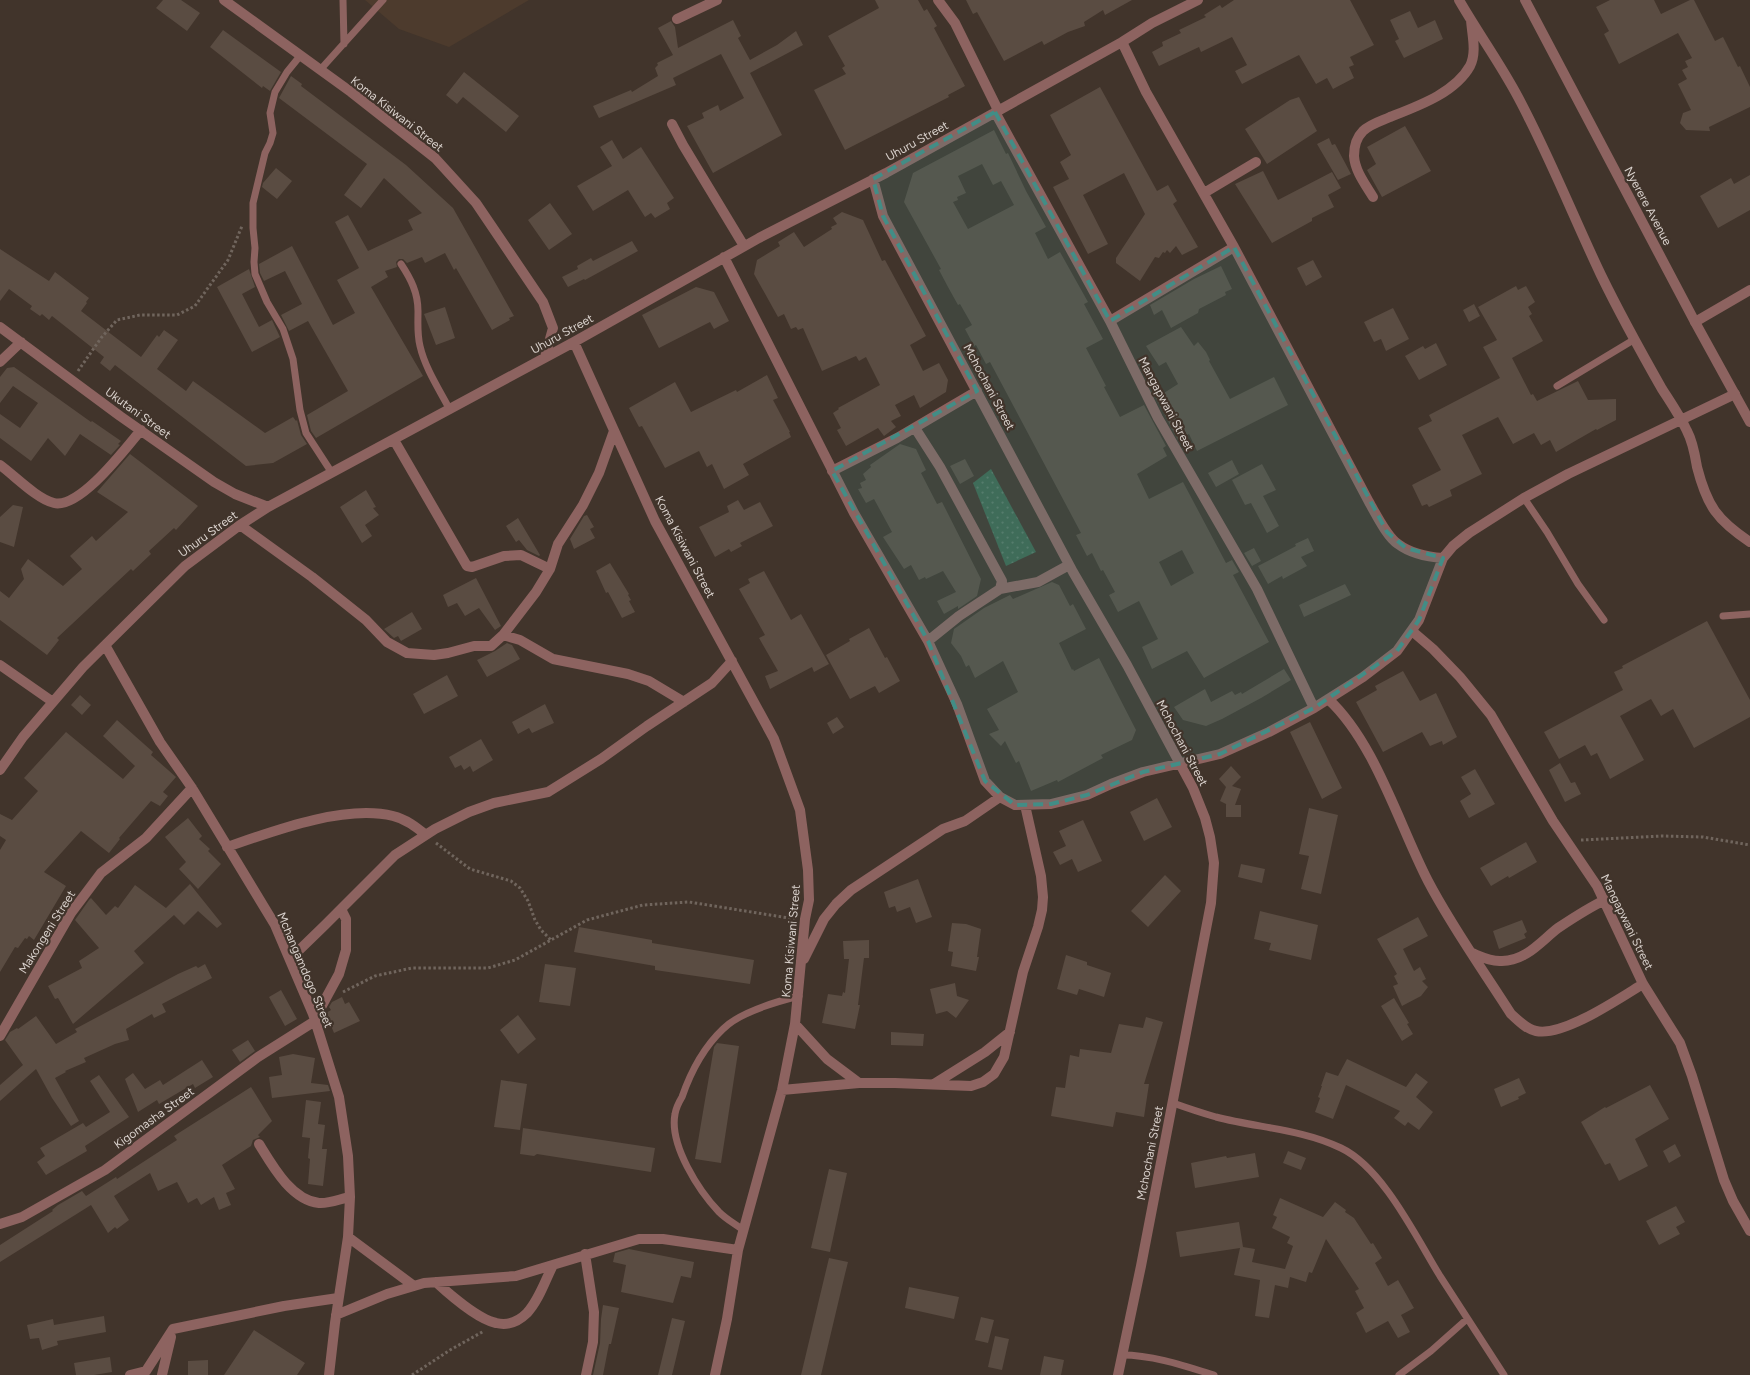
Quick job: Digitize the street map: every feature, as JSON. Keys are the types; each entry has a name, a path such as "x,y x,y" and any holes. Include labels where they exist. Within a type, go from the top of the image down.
{"street":[{"name":"Koma Kisiwani Street","path":"224,0 351,92 435,158 476,203 543,302 553,328 545,357"},
{"path":"677,19 717,0"},
{"name":"Mangapwani Street","path":"938,0 955,24 996,111 1110,321 1158,418 1257,589 1314,708"},
{"name":"Uhuru Street","path":"0,770 23,737 83,667 185,566 240,525 574,342 744,246 873,179 1122,42 1184,3 1198,0"},
{"path":"1459,0 1470,20 1497,59 1519,98 1552,165 1601,275 1689,434 1709,504 1737,533 1750,542"},
{"name":"Nyerere Avenue","path":"1525,0 1750,422"},
{"path":"1373,197 1358,173 1354,156 1356,142 1362,131 1372,124 1424,103 1444,92 1461,78 1470,65 1474,53 1470,20"},
{"path":"1122,42 1146,92 1234,247 1369,502 1387,532 1396,544 1421,554 1443,558"},
{"path":"672,124 744,246"},
{"path":"1204,193 1256,162"},
{"name":"Mchochani Street","path":"873,179 883,216 1069,565 1127,665 1193,788 1205,818 1210,837 1214,863 1211,903 1118,1375"},
{"path":"1110,321 1234,247"},
{"path":"724,257 854,513 928,640 957,704 985,781 1006,801 1015,805 1051,804 1087,795 1143,772 1220,754 1269,732 1314,708 1391,657 1419,620 1443,558 1453,546 1469,533 1524,498 1735,394"},
{"path":"1695,322 1750,290"},
{"name":"Ukutani Street","path":"0,327 214,482 235,494 268,508"},
{"path":"0,362 21,342"},
{"name":"Koma Kisiwani Street","path":"574,342 655,521 774,739 800,810 808,870 809,900 805,919 795,1024 782,1090 738,1250 727,1319 715,1375"},
{"path":"832,471 915,428 977,391"},
{"path":"915,428 940,467 1002,581 1000,589"},
{"path":"0,465 38,495 53,503 62,504 76,498 90,487 141,430"},
{"path":"240,525 312,577 366,620 387,642 407,653 434,655 474,646 491,646 503,635 536,592 550,569 558,544 583,505 599,473 614,431"},
{"path":"394,440 467,566 472,568 504,556 521,555 550,569"},
{"path":"928,640 959,616 1000,589 1038,582 1069,565"},
{"name":"Mangapwani Street","path":"1412,631 1433,649 1460,677 1491,715 1565,840 1605,900 1643,984 1680,1043 1724,1180 1733,1201 1750,1230"},
{"path":"503,635 520,640 554,659 649,680 684,702"},
{"name":"Mchangamdogo Street","path":"105,645 160,742 192,788 275,925 316,1023 339,1096 348,1156 350,1197 348,1237 338,1298 329,1375"},
{"path":"290,959 395,855 426,835 469,812 494,803 548,792 712,684 732,661"},
{"path":"0,665 53,702"},
{"path":"1328,699 1336,706 1358,736 1381,778 1428,881 1444,910 1511,1014 1533,1031 1559,1030 1643,984"},
{"name":"Makongeni Street","path":"0,1036 71,913 101,873 146,838 192,788"},
{"path":"802,962 824,919 851,890 943,829 965,822 1000,796"},
{"path":"782,1090 859,1084 971,1086 988,1079 999,1067 1004,1057 1023,972 1038,927 1043,897 1038,861 1025,805"},
{"path":"227,847 272,831 342,814 392,816 409,822 426,835"},
{"path":"1472,953 1500,962 1519,958 1574,918 1605,900"},
{"path":"316,1023 319,1011 339,974 346,950 346,920 341,909"},
{"name":"Kigomasha Street","path":"0,1224 22,1216 105,1170 251,1063 316,1023"},
{"path":"795,1024 827,1059 859,1084"},
{"path":"934,1084 985,1052 1010,1032"},
{"path":"258,1144 285,1183 310,1201 321,1204 350,1197"},
{"path":"348,1237 414,1286"},
{"path":"336,1315 387,1294 414,1286 436,1282 508,1278 639,1239 663,1239 738,1250"},
{"path":"585,1254 594,1312 593,1342 586,1375"},
{"path":"436,1282 478,1314 496,1323 513,1324 526,1314 536,1301 552,1265"},
{"path":"130,1375 146,1371 172,1329 284,1306 338,1298"},
{"path":"162,1375 172,1329"}],"lane":[{"path":"343,0 344,44"},
{"path":"320,70 383,0"},
{"path":"300,56 287,72 275,92 270,113 273,133 265,153 254,203 254,262 255,274 267,302 283,328 294,359 300,410 306,433 332,473"},
{"path":"402,264 412,280 416,295 418,311 417,329 420,348 428,369 450,410"},
{"path":"1557,386 1635,339"},
{"path":"1524,498 1578,584 1604,620"},
{"path":"1723,616 1750,614"},
{"path":"743,1230 726,1218 701,1190 680,1150 676,1137 675,1114 689,1076 702,1053 724,1028 745,1015 771,1003 798,996"},
{"path":"1173,1103 1217,1117 1281,1129 1320,1139 1342,1148 1357,1158 1370,1170 1398,1207 1504,1375"},
{"path":"1399,1375 1438,1345 1467,1319"},
{"path":"1122,1355 1138,1355 1214,1375"}],"path":[{"path":"72,380 101,338 118,320 140,316 177,315 195,306 228,260 244,222"},
{"path":"426,835 470,869 511,881 520,888 541,930 552,940"},
{"path":"1565,840 1664,836 1703,837 1750,845"},
{"path":"324,1002 375,976 412,968 488,968 515,960 587,920 643,905 661,902 689,902 790,919 805,919"},
{"path":"412,1375 496,1323"}],"highlighted area":[{"path":"995,112 1110,321 1234,247 1387,532 1406,548 1443,558 1419,620 1397,651 1314,708 1220,754 1143,772 1087,795 1051,804 1015,805 985,781 928,641 832,471 977,391 883,216 873,179"}],"shaded area":[{"path":"365,0 529,0 449,47 399,29"}],"green space":[{"path":"991,469 1036,552 1006,566 973,483"}],"building":[{"path":"163,0 181,0 200,13 187,31 156,8"},
{"path":"875,0 918,0 924,11 927,9 937,26 934,28 965,86 948,95 949,97 845,150 814,90 846,74 842,68 845,66 828,36 879,8"},
{"path":"966,0 1132,0 1105,15 1103,10 1084,22 1085,26 1068,32 1044,45 1042,41 1004,61 977,12 973,14"},
{"path":"1234,0 1350,0 1374,45 1350,57 1354,65 1349,67 1354,78 1333,89 1327,78 1316,84 1299,55 1242,84 1235,71 1247,65 1232,37 1201,52 1199,47 1159,66 1152,52 1163,46 1162,42 1181,33 1179,30 1206,17 1204,15 1220,5 1222,8"},
{"path":"1610,0 1654,0 1661,14 1690,0 1694,0 1715,41 1723,37 1738,67 1740,66 1750,87 1750,107 1709,127 1710,131 1686,130 1680,123 1683,113 1691,110 1678,84 1687,79 1682,70 1688,67 1685,61 1692,58 1678,33 1619,64 1604,34 1609,31 1596,7"},
{"path":"1410,11 1418,28 1435,20 1443,39 1404,58 1395,41 1399,39 1390,20"},
{"path":"733,20 741,36 738,38 750,60 777,45 796,31 803,45 750,73 782,135 713,173 687,126 704,118 702,113 718,105 720,111 744,98 721,54 673,78 676,85 599,118 593,106 631,90 632,92 658,76 655,68 658,65 657,63 673,55 658,28 671,21 675,27 678,48"},
{"path":"223,30 281,72 270,91 263,86 262,88 210,47"},
{"path":"464,72 519,116 506,132 463,97 457,104 446,95"},
{"path":"291,76 302,84 301,86 406,165 453,208 514,316 492,330 456,268 454,270 445,253 425,263 422,257 407,263 403,259 399,259 396,262 397,267 385,271 388,277 371,287 423,376 316,438 311,431 307,415 348,391 308,321 289,331 281,315 302,304 285,271 264,281 260,273 259,264 292,246 333,325 355,313 337,280 359,268 335,222 348,215 368,251 413,230 408,220 422,213 384,178 361,208 344,195 367,164 279,98"},
{"path":"1100,87 1157,191 1168,185 1177,201 1173,204 1198,247 1182,255 1176,246 1170,253 1167,250 1165,253 1163,252 1159,258 1155,257 1140,281 1116,263 1116,258 1145,214 1124,173 1083,195 1108,244 1088,254 1053,187 1069,179 1060,162 1071,155 1050,115"},
{"path":"1299,97 1317,131 1267,164 1245,129 1290,100"},
{"path":"1405,126 1431,171 1382,197 1367,170 1376,164 1367,147"},
{"path":"994,130 1046,227 1035,233 1048,259 1060,252 1088,302 1084,304 1103,339 1086,348 1120,417 1144,405 1166,446 1163,448 1167,456 1137,474 1149,499 1183,482 1226,563 1232,560 1239,572 1233,575 1269,642 1204,678 1187,651 1152,669 1142,647 1158,639 1139,601 1118,612 1109,595 1115,592 1092,553 1087,556 1076,535 1081,533 990,362 986,364 965,329 972,325 948,287 939,270 941,269 904,202 913,173","holes":["982,164 993,185 1001,181 1014,205 968,229 953,202 958,200 957,197 966,193 958,176","1182,550 1194,573 1171,586 1159,562"]},
{"path":"1329,138 1332,145 1335,144 1351,174 1338,180 1317,144"},
{"path":"612,140 623,159 641,147 674,198 667,203 670,209 655,218 651,213 645,217 628,190 593,211 577,186 612,166 600,147"},
{"path":"276,168 292,181 277,199 262,187 263,183"},
{"path":"1263,171 1278,200 1332,172 1341,188 1328,195 1334,207 1312,218 1312,221 1272,243 1235,184"},
{"path":"1750,175 1750,210 1718,228 1700,196 1731,178 1734,184"},
{"path":"550,203 572,234 549,250 528,220"},
{"path":"842,212 863,220 882,261 885,260 926,336 910,345 923,371 939,363 948,380 946,392 920,408 914,395 895,405 901,416 891,421 896,427 884,436 878,428 846,446 837,430 841,428 833,413 838,408 880,385 866,357 859,361 856,356 822,371 803,328 798,330 796,327 791,329 784,314 778,317 754,274 757,260 780,246 778,242 794,232 804,247 832,229 831,227 837,224 833,218"},
{"path":"632,241 638,251 585,280 568,287 562,277 578,269 577,266 591,258 593,261"},
{"path":"0,249 49,281 55,272 89,298 81,311 141,357 157,335 159,337 164,330 178,340 157,369 186,391 193,381 265,433 293,417 297,420 301,435 307,444 273,463 246,466 115,365 110,371 100,363 104,357 52,316 49,320 42,314 40,316 30,309 32,306 9,289 0,301"},
{"path":"1313,260 1322,277 1306,286 1297,268"},
{"path":"1221,266 1232,289 1225,292 1226,295 1199,309 1198,313 1171,328 1162,310 1154,315 1150,305 1194,279"},
{"path":"249,269 255,287 242,294 259,327 272,320 280,337 252,352 217,287"},
{"path":"1516,286 1518,290 1526,286 1535,302 1528,307 1532,314 1529,316 1543,341 1512,358 1531,395 1533,394 1537,401 1578,381 1588,400 1616,399 1616,420 1556,452 1550,440 1541,445 1534,433 1513,444 1498,417 1462,435 1482,474 1450,490 1452,496 1429,507 1427,504 1422,506 1412,485 1441,470 1418,428 1432,421 1429,415 1500,378 1483,347 1497,340 1478,307"},
{"path":"696,287 714,292 729,321 714,329 710,322 659,348 642,315"},
{"path":"1474,304 1480,316 1469,322 1463,310"},
{"path":"445,307 455,338 436,345 424,314"},
{"path":"1393,308 1409,339 1386,351 1381,339 1374,342 1364,322"},
{"path":"1181,327 1194,346 1198,342 1206,352 1230,399 1274,377 1288,405 1197,451 1189,434 1178,440 1156,398 1178,384 1166,362 1159,366 1146,346"},
{"path":"1436,343 1447,365 1419,380 1405,356 1423,346 1425,349"},
{"path":"14,367 121,441 118,444 120,445 111,455 80,434 65,456 48,438 31,461 0,438 0,414 20,428 38,403 13,386 0,403 0,377 7,368"},
{"path":"767,375 778,398 773,400 791,437 743,464 749,475 724,489 712,464 707,467 699,451 665,468 642,426 639,427 629,408 675,382 691,412 736,390 737,392"},
{"path":"900,444 916,449 926,470 921,473 937,504 942,502 981,579 977,596 958,609 958,606 944,614 937,601 956,592 943,571 926,579 925,577 919,580 911,565 904,569 883,537 892,532 874,499 866,503 858,489 862,488 860,483 866,480 863,474 871,467 870,465"},
{"path":"130,454 198,506 176,530 174,528 149,551 151,554 133,571 131,569 57,638 59,640 47,655 0,620 0,591 9,598 24,579 21,569 28,559 63,586 82,569 70,556 92,536 96,541 128,512 97,492"},
{"path":"965,459 974,476 960,484 950,466"},
{"path":"1232,460 1239,474 1216,487 1208,473"},
{"path":"1262,464 1276,490 1263,496 1279,526 1267,533 1251,503 1245,505 1232,480"},
{"path":"366,490 376,507 373,508 379,515 365,525 372,536 362,543 340,507"},
{"path":"738,500 744,510 760,502 773,526 740,543 742,546 731,552 729,549 715,557 699,527 729,512 727,506"},
{"path":"13,505 23,507 14,547 0,542 0,517"},
{"path":"587,515 594,527 590,529 595,538 574,549 570,539 584,516"},
{"path":"518,518 539,556 527,550 519,540 516,542 506,526"},
{"path":"1308,538 1314,551 1301,557 1307,566 1283,579 1282,576 1268,584 1258,566"},
{"path":"1254,548 1261,561 1252,566 1244,553"},
{"path":"610,563 629,594 631,600 629,601 635,612 622,618 608,592 606,593 596,571"},
{"path":"764,571 791,620 801,614 829,664 814,672 812,667 770,689 765,676 778,671 759,638 765,635 739,589 750,583 748,579"},
{"path":"476,578 501,626 495,630 479,608 465,616 457,603 448,607 443,595"},
{"path":"1052,582 1059,585 1070,606 1073,604 1086,629 1059,643 1072,670 1074,671 1099,658 1136,730 1132,740 1101,755 1103,758 1058,782 1057,780 1031,791 1019,761 1016,763 1005,741 1001,746 989,734 999,730 987,709 1018,692 1003,661 975,678 969,665 966,667 961,656 951,643 954,629 984,608 1010,595 1013,599"},
{"path":"1345,584 1351,595 1304,617 1299,605"},
{"path":"412,612 422,629 401,641 398,636 394,638 384,629"},
{"path":"1707,621 1750,700 1750,717 1694,748 1673,709 1661,716 1651,699 1620,716 1644,760 1610,779 1597,753 1591,756 1585,745 1559,759 1544,732 1623,690 1614,672 1623,668 1622,666"},
{"path":"869,628 900,681 879,693 875,686 850,699 826,655"},
{"path":"507,643 512,645 520,659 487,677 477,660"},
{"path":"1284,669 1291,680 1261,698 1206,726 1183,720 1174,707 1205,689 1211,702 1232,691 1235,695 1241,692 1242,694"},
{"path":"1403,671 1420,701 1436,693 1457,737 1443,745 1442,741 1430,746 1422,732 1383,752 1356,702 1377,690 1375,686"},
{"path":"447,675 458,696 424,714 413,694"},
{"path":"80,695 91,705 82,715 71,705"},
{"path":"545,704 554,723 532,733 529,728 518,734 512,722"},
{"path":"837,717 844,727 833,734 827,723"},
{"path":"117,720 153,752 151,755 176,777 163,792 168,796 160,806 151,801 119,838 109,853 81,831 44,872 66,886 34,940 29,936 27,939 25,938 18,948 15,947 0,972 0,850 6,840 0,836 0,814 12,820 38,791 24,778 66,732 123,779 135,766 103,736"},
{"path":"1310,722 1342,788 1322,799 1290,732"},
{"path":"481,739 493,760 473,772 470,766 464,770 461,765 455,768 449,757"},
{"path":"1560,763 1571,783 1575,782 1581,794 1565,802 1549,770"},
{"path":"1231,766 1241,777 1232,786 1241,789 1235,805 1241,805 1241,817 1226,817 1226,804 1220,801 1226,787 1219,779"},
{"path":"1475,769 1495,804 1469,818 1460,801 1471,794 1461,777"},
{"path":"1157,798 1172,827 1144,841 1130,812"},
{"path":"1309,808 1338,815 1321,894 1301,889 1309,856 1299,854"},
{"path":"188,818 202,836 199,839 210,849 208,851 221,864 198,889 179,869 186,862 165,837"},
{"path":"1083,820 1102,861 1078,872 1072,859 1060,865 1053,852 1066,846 1059,831"},
{"path":"1526,842 1537,862 1491,886 1480,868"},
{"path":"1241,864 1265,869 1262,883 1238,877"},
{"path":"1165,875 1181,891 1148,927 1131,911"},
{"path":"918,879 932,917 916,923 910,907 897,912 895,906 889,908 884,892"},
{"path":"190,884 222,924 217,928 198,911 184,925 174,915 134,951 144,963 73,1024 58,998 55,999 48,986 82,968 79,961 99,948 75,920 89,900 91,898 106,915 115,906 118,908 135,885 170,911 166,908"},
{"path":"1260,911 1318,925 1311,960 1269,950 1271,943 1254,939"},
{"path":"1418,917 1428,936 1403,949 1414,971 1420,967 1426,979 1422,981 1428,987 1421,996 1402,1006 1393,986 1398,984 1394,976 1397,974 1377,939"},
{"path":"1522,920 1527,932 1524,934 1526,938 1499,949 1493,931"},
{"path":"952,923 966,924 981,929 976,971 951,966 953,952 948,951"},
{"path":"579,927 652,940 652,943 754,960 750,984 655,970 655,966 574,952"},
{"path":"869,940 869,958 864,958 858,1005 860,1005 855,1029 822,1023 828,994 842,996 843,992 845,993 849,959 844,959 843,941"},
{"path":"1066,955 1111,973 1104,997 1079,989 1077,995 1057,989"},
{"path":"205,964 212,978 162,1004 166,1012 154,1018 152,1014 126,1029 129,1040 84,1058 86,1062 65,1071 55,1078 79,1121 71,1126 52,1098 36,1069 0,1101 0,1085 23,1065 5,1040 10,1032 18,1029 36,1016 56,1044 77,1032 75,1029 178,974"},
{"path":"545,964 576,968 570,1006 539,1002"},
{"path":"955,983 957,996 969,1000 956,1018 947,1011 936,1014 930,989"},
{"path":"281,990 297,1019 285,1026 269,997"},
{"path":"342,997 345,1004 349,1002 360,1021 334,1033 326,1013 331,1010 329,1007 332,1002"},
{"path":"1394,998 1409,1023 1407,1024 1413,1034 1402,1041 1381,1006"},
{"path":"518,1015 536,1039 518,1054 500,1030"},
{"path":"1146,1017 1163,1022 1144,1084 1149,1084 1144,1117 1116,1112 1113,1127 1051,1116 1056,1087 1065,1088 1070,1055 1079,1057 1080,1049 1111,1053 1119,1024 1143,1028"},
{"path":"891,1032 924,1034 923,1046 891,1045"},
{"path":"248,1040 255,1051 240,1062 232,1050"},
{"path":"717,1043 739,1046 721,1163 695,1159 714,1047"},
{"path":"293,1054 315,1058 311,1083 328,1085 330,1091 272,1098 269,1077 282,1075 279,1057"},
{"path":"1347,1059 1406,1087 1416,1073 1428,1082 1416,1097 1433,1112 1419,1130 1408,1122 1405,1126 1394,1118 1400,1111 1346,1085 1333,1119 1315,1112 1326,1072 1338,1076"},
{"path":"202,1060 213,1077 195,1088 193,1084 159,1104 157,1100 138,1112 125,1079 133,1073 145,1089 160,1080 163,1085"},
{"path":"99,1075 129,1117 85,1146 87,1151 46,1175 37,1162 45,1156 40,1148 83,1123 86,1127 110,1112 90,1081"},
{"path":"1519,1078 1526,1093 1518,1097 1519,1099 1501,1107 1494,1089"},
{"path":"501,1080 527,1084 520,1130 494,1127"},
{"path":"1650,1085 1669,1119 1635,1139 1648,1166 1619,1181 1610,1163 1605,1165 1581,1122 1605,1107"},
{"path":"251,1087 272,1121 258,1135 260,1137 253,1140 251,1146 222,1165 235,1189 226,1193 231,1205 219,1210 214,1197 201,1205 197,1198 188,1203 177,1182 158,1191 150,1173 114,1196 129,1220 117,1229 115,1227 108,1233 91,1205 0,1262 0,1245 53,1211 58,1205 82,1191 86,1196 116,1177 117,1179 177,1140 174,1136"},
{"path":"306,1100 321,1102 318,1124 325,1125 322,1149 327,1149 323,1186 308,1184 310,1138 302,1137"},
{"path":"523,1128 655,1148 651,1172 537,1154 534,1156 520,1154"},
{"path":"1675,1144 1681,1156 1669,1163 1663,1151"},
{"path":"1288,1151 1306,1158 1301,1170 1283,1163"},
{"path":"1255,1153 1259,1177 1195,1188 1191,1163 1226,1156 1227,1158"},
{"path":"829,1169 847,1173 830,1252 811,1248"},
{"path":"1280,1198 1323,1217 1335,1202 1354,1218 1382,1258 1375,1263 1388,1286 1398,1280 1414,1308 1401,1315 1410,1332 1398,1338 1388,1321 1366,1333 1356,1313 1364,1308 1355,1291 1359,1289 1326,1239 1312,1273 1309,1272 1306,1282 1290,1277 1288,1288 1275,1285 1269,1318 1255,1316 1260,1280 1234,1275 1240,1248 1180,1257 1176,1232 1239,1222 1243,1247 1255,1249 1252,1262 1285,1269 1293,1246 1287,1243 1290,1237 1272,1228 1277,1217 1273,1215"},
{"path":"1676,1206 1685,1222 1676,1227 1680,1234 1659,1245 1646,1221"},
{"path":"629,1249 694,1262 691,1278 681,1276 673,1303 621,1292 626,1265 613,1262 615,1253"},
{"path":"829,1258 848,1262 821,1375 801,1375"},
{"path":"909,1287 959,1297 954,1319 905,1308"},
{"path":"603,1305 619,1308 603,1375 593,1375 600,1343"},
{"path":"104,1316 106,1332 57,1341 58,1345 42,1350 39,1338 30,1339 27,1325 53,1319 54,1325"},
{"path":"981,1317 994,1320 988,1343 975,1340"},
{"path":"672,1318 685,1321 672,1375 658,1375"},
{"path":"254,1330 305,1363 297,1375 224,1375"},
{"path":"995,1336 1009,1339 1002,1370 988,1367"},
{"path":"1044,1356 1064,1360 1061,1375 1040,1375"},
{"path":"110,1357 112,1372 76,1375 74,1363"},
{"path":"208,1360 208,1375 188,1375 188,1361"}]}
